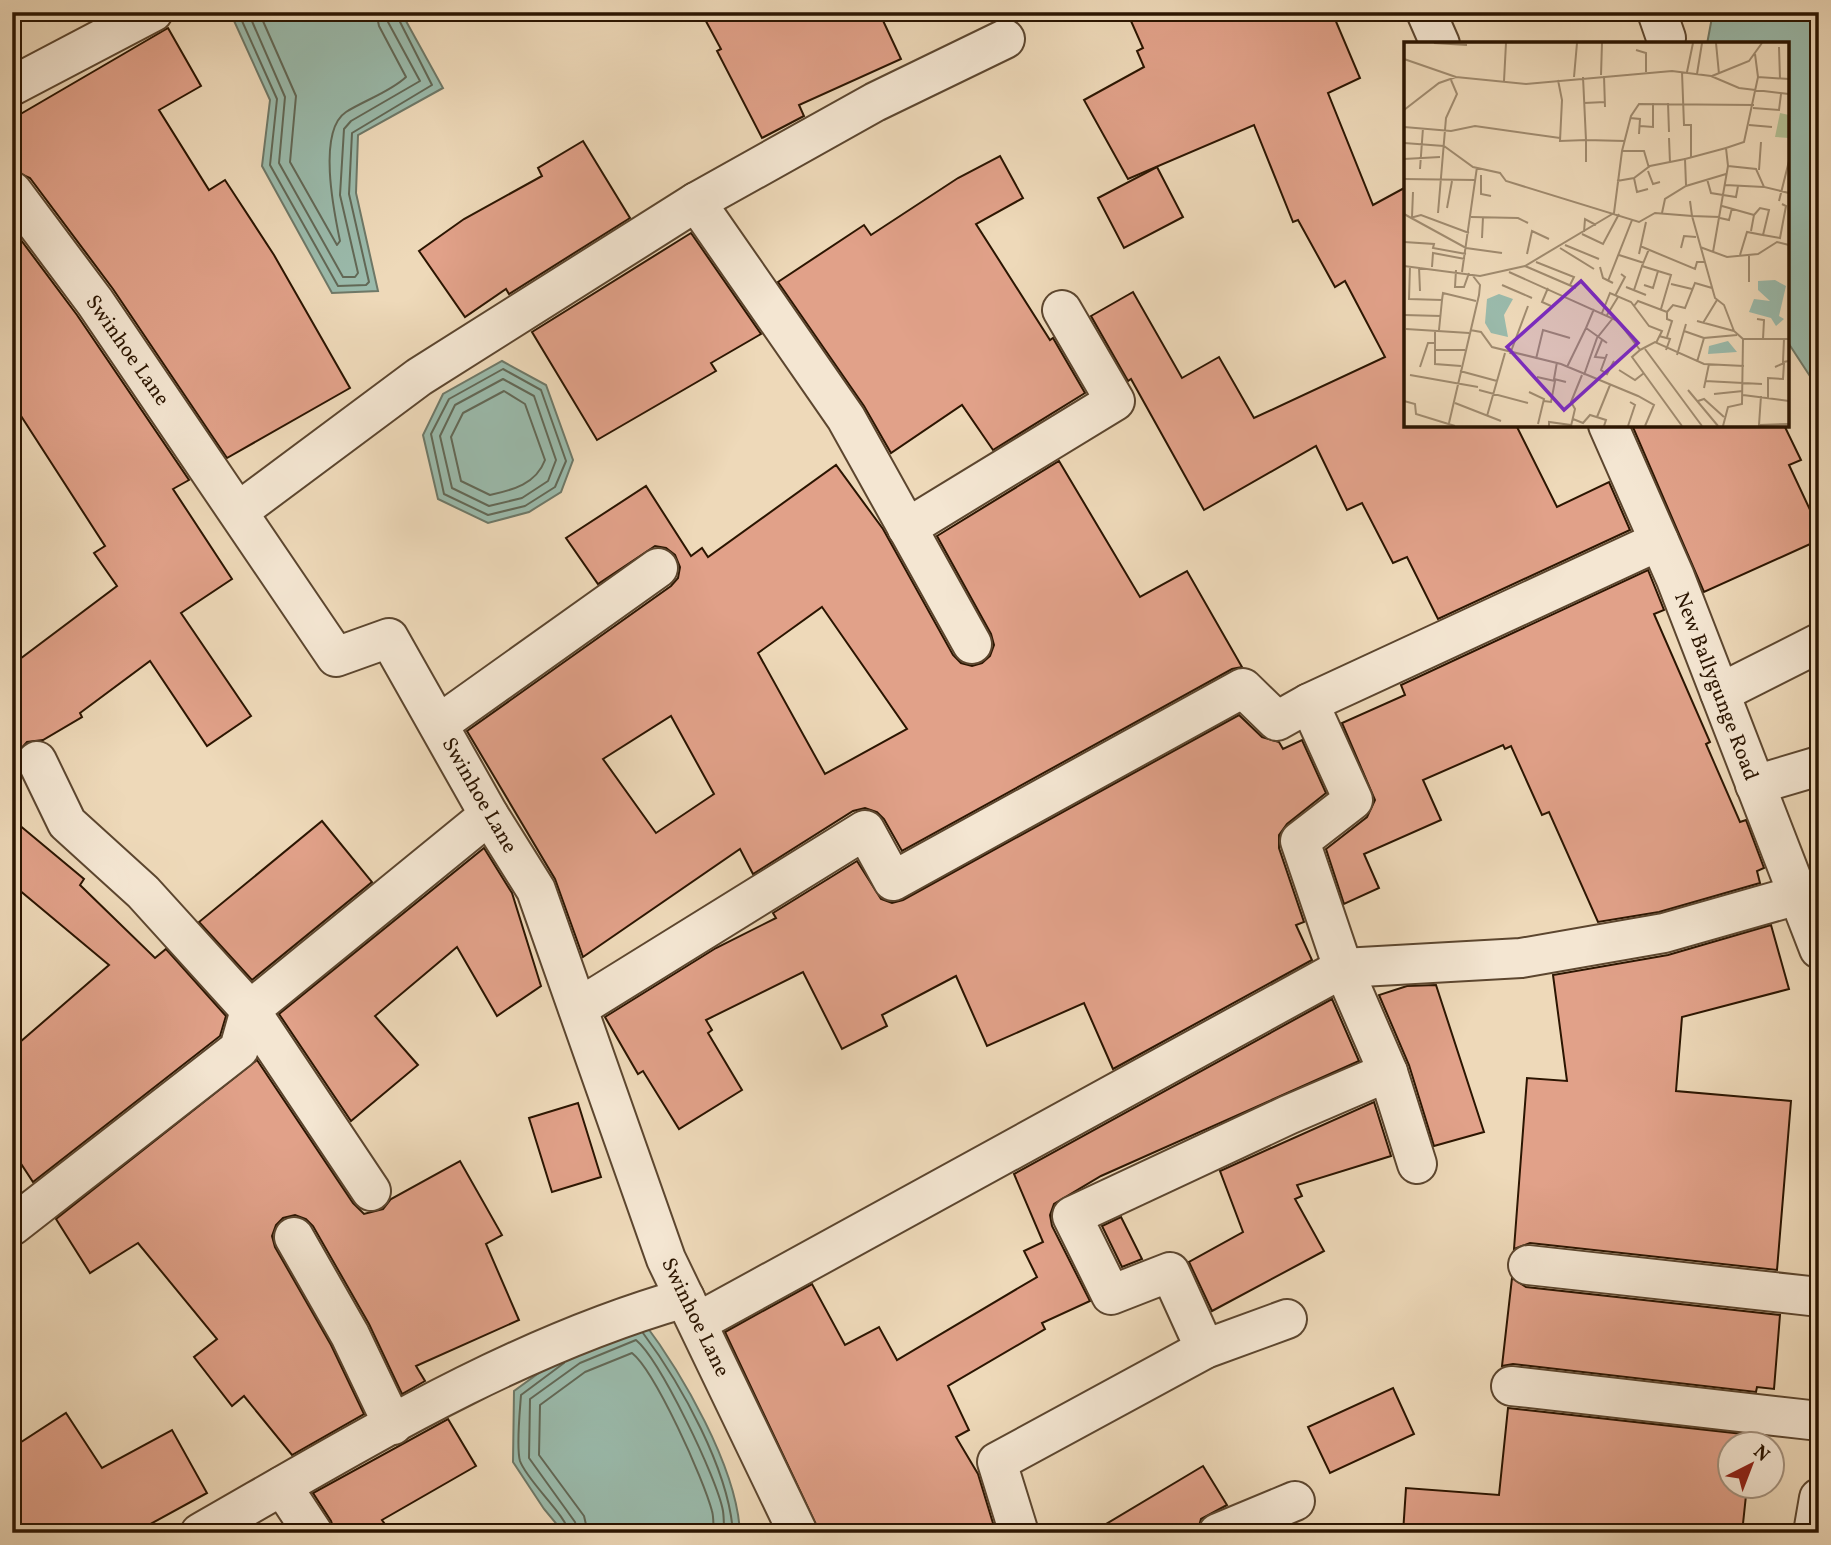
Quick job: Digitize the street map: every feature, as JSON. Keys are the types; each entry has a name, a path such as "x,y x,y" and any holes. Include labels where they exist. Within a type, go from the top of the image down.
{"street":[{"path":"12,86 153,12"},
{"path":"1426,12 1439,42"},
{"path":"239,511 419,377 696,202 875,102 1005,39"},
{"name":"Swinhoe Lane","path":"12,191 95,302 336,657 389,638 489,815 536,890 666,1259 798,1533"},
{"path":"696,202 846,418 972,645"},
{"path":"907,528 1115,401 1062,310"},
{"name":"New Ballygunge Road","path":"1609,427 1659,541 1819,949"},
{"path":"578,1008 865,830 892,881 1243,688 1277,721 1309,703 1659,541"},
{"path":"439,724 658,568"},
{"path":"1720,693 1819,643"},
{"path":"1309,703 1353,800 1300,841 1343,968 1388,1072 1417,1164"},
{"path":"37,761 67,823 143,892 250,1010 371,1191"},
{"path":"1755,785 1819,766"},
{"path":"12,1226 239,1049 250,1010 489,815"},
{"path":"200,1533 462,1386 623,1315 691,1310 1343,968 1521,958 1664,933 1798,895"},
{"path":"1205,1349 1170,1272 1111,1295 1072,1216 1288,1115 1388,1072"},
{"path":"295,1237 351,1335 393,1425"},
{"path":"1528,1265 1819,1297"},
{"path":"1019,1533 997,1462 1205,1349 1287,1319"},
{"path":"1511,1386 1819,1421"},
{"path":"282,1486 313,1533"},
{"path":"1813,1533 1819,1498"},
{"path":"1218,1533 1295,1501"}],"water":[{"path":"230,12 401,12 443,88 358,135 356,193 378,291 332,293 262,166 270,100"},
{"path":"1713,12 1819,12 1819,390 1789,344 1789,42 1707,42"},
{"path":"502,361 546,385 573,460 561,492 529,512 488,523 438,499 423,435 443,394"},
{"path":"642,1320 674,1366 705,1422 729,1479 737,1507 740,1533 564,1533 544,1509 513,1462 514,1391 572,1349"}],"building":[{"path":"701,12 879,12 901,59 799,105 804,116 762,138 717,51 721,49"},
{"path":"1127,12 1332,12 1360,78 1328,93 1373,205 1404,188 1404,427 1517,427 1557,507 1609,482 1630,530 1438,619 1407,557 1393,563 1362,503 1347,510 1316,446 1204,510 1131,379 1128,381 1091,316 1133,292 1182,378 1219,357 1254,418 1385,357 1345,281 1335,287 1298,220 1293,222 1254,125 1128,179 1084,100 1144,67 1137,51 1143,48"},
{"path":"168,28 201,86 159,110 209,190 225,180 274,255 350,388 227,458 113,289 30,178 12,170 12,119"},
{"path":"583,141 630,218 509,294 506,289 465,317 419,251 464,219 542,176 538,168"},
{"path":"1000,156 1023,198 976,224 1050,340 1053,338 1085,393 993,450 962,405 891,453 864,406 778,282 864,225 871,235 958,178"},
{"path":"1157,167 1183,217 1124,248 1098,198"},
{"path":"12,228 77,315 189,480 173,489 232,579 181,613 251,716 207,746 150,661 80,713 82,717 43,740 27,742 12,759 12,665 117,586 94,553 105,546 12,402"},
{"path":"691,233 761,334 711,363 716,371 597,440 532,332"},
{"path":"1633,427 1785,427 1801,460 1789,465 1819,529 1819,540 1704,592"},
{"path":"1059,461 1140,597 1187,571 1242,667 1232,669 902,851 884,819 877,812 865,808 853,811 753,874 740,849 583,957 555,879 467,731 671,586 678,578 680,567 675,555 666,548 655,546 598,584 566,538 646,486 691,556 702,548 708,557 836,465 883,529 953,655 961,663 972,666 982,663 990,656 994,645 991,634 937,536","holes":["822,607 907,729 825,774 758,653","671,716 714,794 656,833 603,759"]},
{"path":"1648,570 1664,610 1654,614 1710,742 1706,744 1740,822 1746,820 1764,868 1757,871 1760,883 1659,912 1598,922 1549,812 1542,815 1511,746 1505,749 1503,745 1423,780 1441,820 1364,854 1379,888 1344,904 1326,849 1367,817 1375,800 1342,723 1405,695 1401,685"},
{"path":"1239,715 1262,737 1279,742 1283,749 1302,740 1326,793 1287,824 1279,835 1279,848 1304,922 1296,925 1312,960 1113,1069 1084,1003 987,1046 956,976 882,1015 887,1026 842,1049 803,972 706,1020 712,1030 708,1033 742,1090 679,1129 643,1071 638,1074 605,1017 716,948 776,918 773,913 857,861 881,899 892,903 903,900"},
{"path":"12,819 84,879 80,885 155,958 166,949 226,1016 220,1036 33,1182 12,1150 12,1049 109,965 12,884"},
{"path":"322,821 372,882 252,980 199,922"},
{"path":"484,848 512,893 541,986 497,1016 457,947 375,1016 418,1065 351,1121 279,1014"},
{"path":"1771,925 1789,989 1682,1017 1676,1091 1791,1101 1777,1270 1530,1243 1514,1249 1527,1078 1567,1081 1553,975 1668,955"},
{"path":"1436,985 1484,1132 1434,1146 1409,1065 1379,995 1407,986"},
{"path":"1332,999 1359,1061 1101,1176 1054,1204 1050,1215 1052,1226 1090,1301 1042,1323 1045,1329 948,1386 969,1430 956,1437 978,1474 996,1533 820,1533 725,1332 812,1284 845,1345 879,1327 897,1360 1037,1277 1024,1251 1043,1242 1014,1174"},
{"path":"257,1060 353,1203 364,1214 383,1209 391,1199 460,1161 502,1235 486,1244 519,1320 416,1366 425,1381 402,1394 369,1324 313,1226 306,1219 295,1215 283,1218 276,1225 272,1236 275,1247 331,1345 364,1414 292,1455 244,1396 232,1406 194,1357 217,1339 138,1243 90,1273 56,1219"},
{"path":"1374,1102 1391,1156 1297,1185 1302,1196 1295,1199 1324,1251 1212,1311 1189,1262 1243,1232 1220,1171"},
{"path":"578,1103 601,1177 552,1192 529,1118"},
{"path":"1121,1217 1142,1259 1122,1267 1102,1226"},
{"path":"1512,1278 1526,1287 1780,1315 1774,1389 1757,1387 1756,1392 1513,1364 1502,1366"},
{"path":"1393,1388 1414,1434 1330,1473 1308,1427"},
{"path":"1508,1408 1716,1431 1716,1500 1746,1500 1742,1533 1403,1533 1406,1488 1499,1495"},
{"path":"66,1413 102,1468 172,1430 207,1493 134,1533 12,1533 12,1448"},
{"path":"448,1419 476,1466 382,1520 391,1533 335,1533 331,1521 313,1493"},
{"path":"1203,1466 1227,1505 1201,1519 1197,1533 1091,1533"}]}
